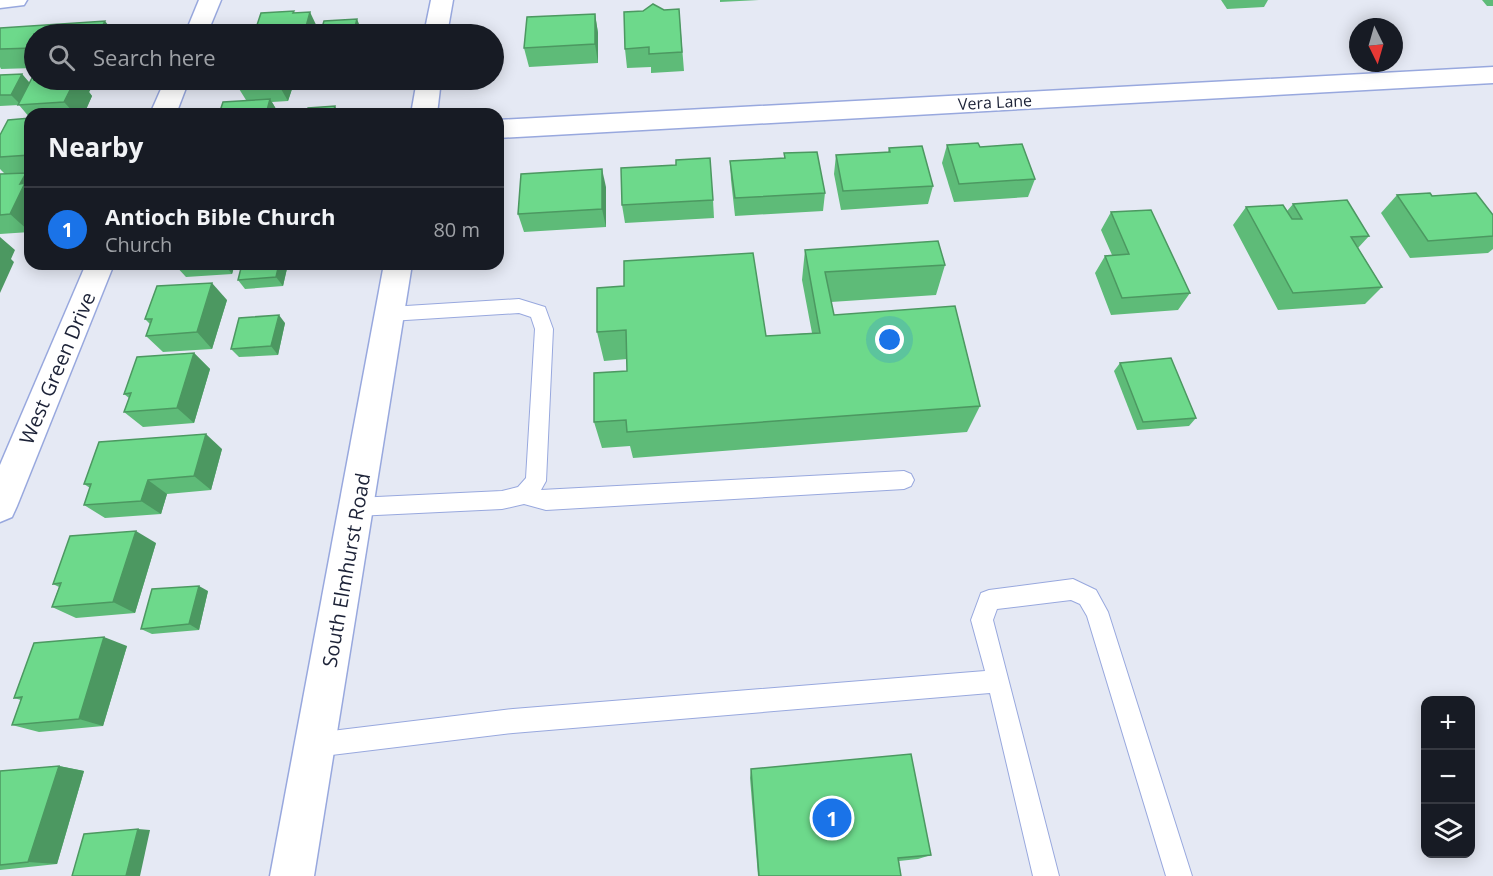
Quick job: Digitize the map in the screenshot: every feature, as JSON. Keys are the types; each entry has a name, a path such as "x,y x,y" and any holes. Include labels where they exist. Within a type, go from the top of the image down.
{"street":[{"path":"0,1 16,0"},
{"path":"200,24 210,0"},
{"path":"438,24 442,0"},
{"name":"Vera Lane","path":"504,129 1493,75"},
{"path":"165,108 173,90"},
{"path":"425,108 428,90"},
{"name":"West Green Drive","path":"0,506 98,270"},
{"name":"South Elmhurst Road","path":"292,876 397,270"}],"lane":[{"path":"390,314 519,306 539,312 544,329 536,481 524,495"},
{"path":"356,507 502,501 524,495 546,501 904,480"},
{"path":"1046,876 982,620 989,600 1073,589 1088,597 1097,612 1179,876"},
{"path":"315,746 513,721 999,681"}],"building":[{"path":"653,4 664,10 679,9 682,52 649,54 649,47 625,49 624,12 643,11"},
{"path":"310,12 307,24 257,24 261,13"},
{"path":"595,14 595,44 524,48 527,17"},
{"path":"357,19 356,24 323,24 324,21"},
{"path":"105,21 103,24 60,24"},
{"path":"24,26 24,48 0,49 0,28"},
{"path":"22,74 11,95 0,95 0,75"},
{"path":"26,90 70,90 64,102 18,105"},
{"path":"270,99 268,108 221,108 223,102"},
{"path":"335,106 334,108 308,108"},
{"path":"24,119 24,155 0,157 0,135 8,120"},
{"path":"978,143 980,147 1022,144 1035,179 959,184 947,145"},
{"path":"922,146 933,186 843,191 836,155 890,152 889,148"},
{"path":"817,152 825,193 735,198 730,161 785,158 784,153"},
{"path":"710,158 713,200 622,205 621,168 676,165 676,160"},
{"path":"602,169 602,209 518,214 521,174"},
{"path":"24,173 20,184 24,183 24,185 10,214 0,215 0,174"},
{"path":"1430,193 1432,196 1476,193 1493,215 1493,236 1428,241 1397,195"},
{"path":"1347,200 1369,236 1351,237 1382,287 1293,293 1246,207 1283,205 1292,219 1302,219 1293,204"},
{"path":"1151,210 1190,293 1122,298 1105,256 1129,254 1111,212"},
{"path":"938,241 945,265 825,272 834,315 955,306 980,406 627,432 626,420 594,422 594,373 627,371 626,330 597,332 597,288 624,286 624,261 753,253 766,336 820,333 805,250"},
{"path":"240,270 278,270 276,277 238,280"},
{"path":"212,283 197,332 146,336 152,319 145,319 157,286"},
{"path":"279,315 271,346 231,349 239,318"},
{"path":"194,353 177,408 124,412 131,393 124,394 137,357"},
{"path":"1171,358 1196,418 1143,422 1120,363"},
{"path":"206,434 194,476 148,480 141,501 84,505 91,484 84,484 99,442"},
{"path":"136,531 113,602 52,607 61,583 53,584 70,536"},
{"path":"199,586 189,624 141,629 152,589"},
{"path":"104,637 79,719 12,725 22,697 14,698 34,643"},
{"path":"911,754 931,855 898,858 901,876 759,876 751,769"},
{"path":"59,766 28,862 0,865 0,771"},
{"path":"138,829 126,876 72,876 84,834"}],"place":[{"name":"Antioch Bible Church","path":"832,818"}]}
